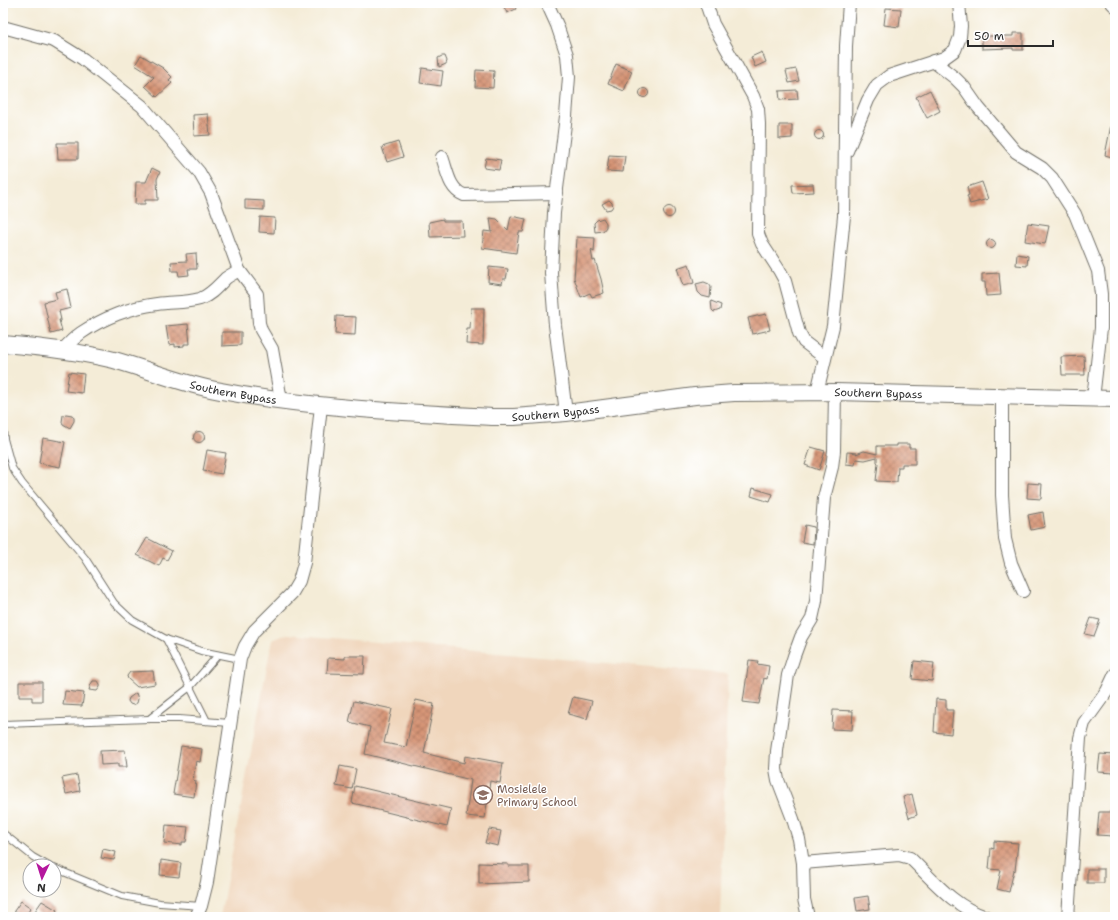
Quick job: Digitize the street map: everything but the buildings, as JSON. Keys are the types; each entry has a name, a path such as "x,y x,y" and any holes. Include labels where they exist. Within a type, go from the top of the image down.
{"street":[{"path":"547,3 557,25 567,55 569,77 557,193 551,273 555,325 566,413"},
{"path":"706,3 713,24 753,96 758,109 758,234 762,244 785,281 799,333 804,342 825,358"},
{"path":"817,392 833,326 844,216 846,46 849,3"},
{"path":"844,158 868,100 877,85 889,76 944,58 955,50 960,38 961,26 959,3"},
{"path":"1112,3 1115,6"},
{"path":"3,27 54,41 106,76 142,106 199,172 211,193 239,270 257,294 259,323 261,330 272,349 280,400"},
{"path":"933,61 964,87 978,107 1016,152 1042,168 1052,178 1075,214 1098,271 1101,294 1101,328 1093,399"},
{"path":"442,157 453,188 464,195 557,193"},
{"path":"63,350 79,334 96,324 134,309 158,304 200,299 210,294 228,277 239,270"},
{"name":"Southern Bypass","path":"3,344 63,350 115,361 166,377 220,391 280,400 321,406 492,417 566,413 695,396 734,393 835,392 1115,400"},
{"path":"808,917 804,898 803,862 794,819 778,780 776,769 788,674 801,637 812,619 816,601 824,498 832,467 834,451 835,392"},
{"path":"1002,396 1002,495 1004,539 1011,563 1023,591"},
{"path":"198,911 208,882 240,659 245,646 254,632 292,593 304,563 321,406"},
{"path":"1068,917 1080,738 1084,723 1107,691 1115,674"},
{"path":"803,862 899,855 905,856 910,858 959,905 986,917"}],"lane":[{"path":"3,430 4,440 12,468 22,483 85,558 114,603 132,620 166,640 202,651 240,659"},
{"path":"166,640 206,721"},
{"path":"149,719 190,688 218,655"},
{"path":"3,724 149,719 230,723"},
{"path":"3,833 35,858"},
{"path":"62,871 122,896 198,911"}],"shaded area":[{"name":"Mosielele Primary School","path":"288,634 728,674 720,917 220,917 272,640"}],"place":[{"name":"Mosielele Primary School","path":"483,795"}]}
